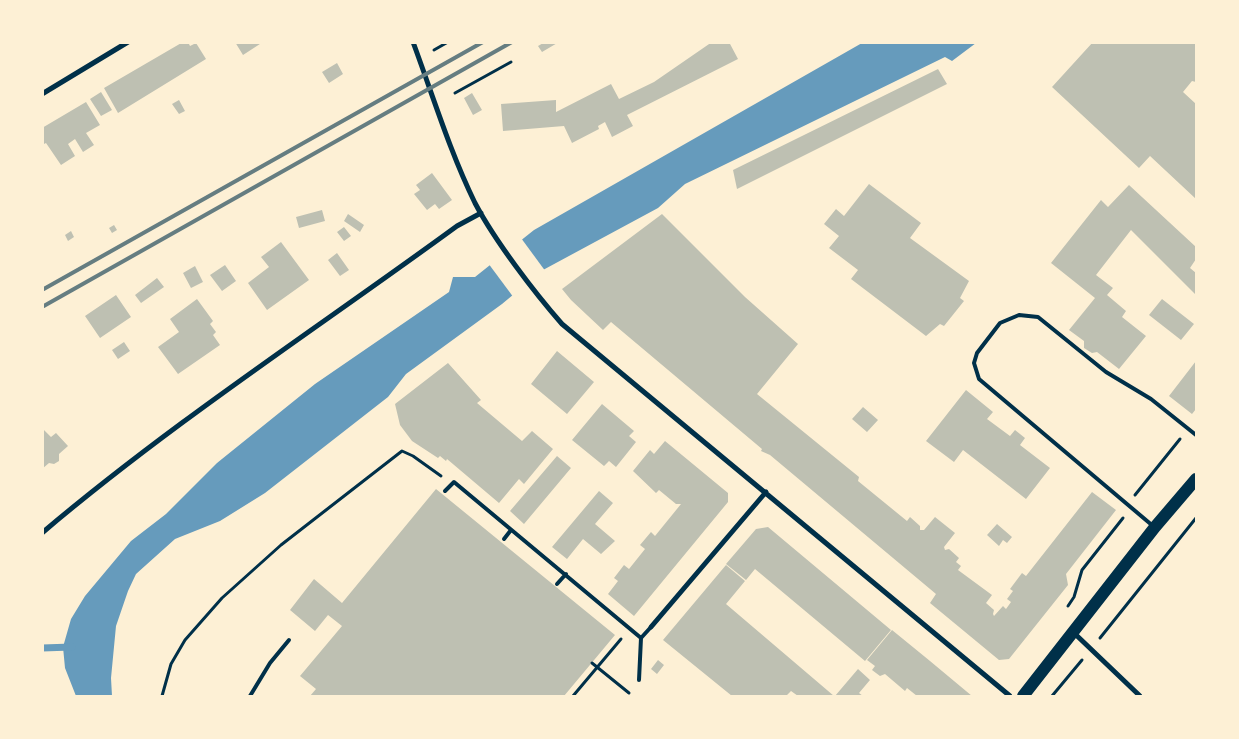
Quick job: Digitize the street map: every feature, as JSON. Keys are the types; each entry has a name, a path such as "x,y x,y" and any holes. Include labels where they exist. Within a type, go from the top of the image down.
{"main road":[{"path":"1023,696 1155,527 1196,479"}],"street":[{"path":"42,94 121,44 128,42"},
{"path":"413,42 447,133 481,213 549,308 574,335 766,492 1010,696"},
{"path":"42,533 92,491 226,393 457,226 481,213"},
{"path":"651,627 766,492"},
{"path":"1073,631 1140,696"}],"lane":[{"path":"1155,527 979,379 974,363 977,353 1000,323 1007,318 1019,315 1038,317 1106,372 1150,399 1196,435"},
{"path":"445,491 454,482 641,638"},
{"path":"504,539 511,530"},
{"path":"557,584 566,574"},
{"path":"639,680 641,638 651,627"},
{"path":"250,696 270,663 289,640"}],"path":[{"path":"434,50 448,42"},
{"path":"455,93 511,62"},
{"path":"162,696 165,679 176,654 193,629 216,604 281,545 402,451 414,456 441,476 454,482"},
{"path":"1052,696 1196,518"},
{"path":"573,696 629,628"},
{"path":"592,662 629,693"}],"water":[{"path":"862,43 976,43 952,61 945,57 685,184 658,208 543,270 502,304 406,374 388,397 265,493 220,521 175,539 136,574 116,626 111,678 112,696 76,696 65,668 63,647 71,619 85,596 131,541 166,514 217,463 315,384 449,292 453,277 475,277 534,230"}],"pier":[{"path":"521,238 546,272 514,298 488,263"}],"building":[{"path":"183,42 188,42 190,46 196,43 206,59 118,113 104,88"},
{"path":"235,42 263,42 243,55"},
{"path":"545,42 559,42 542,52 538,46"},
{"path":"712,42 729,42 738,59 627,115 633,126 612,137 605,122 598,126 599,129 572,143 564,126 503,131 501,104 556,100 556,112 611,84 619,99 654,82"},
{"path":"1093,42 1196,42 1196,82 1192,81 1183,92 1196,104 1196,199 1150,156 1139,168 1052,87"},
{"path":"337,63 343,74 329,83 322,72"},
{"path":"938,69 947,84 737,189 733,170"},
{"path":"101,92 112,110 101,116 90,99"},
{"path":"472,93 482,110 473,115 464,98"},
{"path":"179,100 185,111 179,114 172,104"},
{"path":"86,102 100,125 86,133 94,145 83,152 75,139 68,144 75,156 61,165 46,143 42,145 42,128"},
{"path":"432,173 452,200 439,209 435,204 427,210 414,194 420,190 416,185"},
{"path":"869,184 921,223 910,238 969,281 960,298 964,301 944,326 940,324 926,336 851,279 858,270 829,248 839,236 824,224 836,209 844,216"},
{"path":"1129,185 1196,247 1196,259 1190,268 1196,273 1196,295 1131,230 1096,275 1113,288 1107,295 1126,311 1122,317 1146,336 1119,369 1097,352 1092,353 1084,348 1084,341 1069,330 1095,298 1051,263 1101,200 1108,207"},
{"path":"322,210 325,221 299,228 296,217"},
{"path":"348,214 364,225 360,232 344,221"},
{"path":"662,214 745,297 798,344 757,394 859,477 858,481 907,521 910,517 920,526 920,530 924,530 935,517 955,533 944,547 945,550 949,549 959,558 956,562 961,566 958,570 992,595 986,603 994,610 994,616 1003,606 1006,609 1011,602 1007,599 1013,591 1010,589 1022,573 1026,576 1092,492 1116,510 1066,574 1068,585 1009,659 999,660 930,603 936,594 770,455 761,451 762,449 611,322 603,330 562,289"},
{"path":"114,225 117,230 112,233 109,228"},
{"path":"344,227 351,236 344,241 337,232"},
{"path":"71,231 74,237 68,241 65,235"},
{"path":"281,242 309,280 267,310 248,283 269,267 261,257"},
{"path":"337,253 349,270 340,276 328,260"},
{"path":"225,265 236,281 222,291 210,275"},
{"path":"195,266 203,282 191,288 183,273"},
{"path":"157,278 164,287 141,303 135,295"},
{"path":"116,295 131,317 100,338 85,316"},
{"path":"197,299 213,321 210,324 216,332 213,335 220,345 178,374 158,347 179,332 170,319"},
{"path":"1162,299 1194,324 1181,340 1149,315"},
{"path":"124,342 130,351 118,359 112,350"},
{"path":"557,351 594,382 567,414 531,384"},
{"path":"1196,361 1196,409 1192,414 1169,396"},
{"path":"448,363 481,400 477,403 522,441 532,431 553,449 524,484 519,479 499,503 447,459 446,461 440,456 438,458 412,441 400,425 395,404"},
{"path":"966,390 993,412 987,419 1010,436 1015,430 1025,438 1020,445 1050,468 1026,499 963,450 954,462 926,441"},
{"path":"602,404 634,431 629,436 636,442 616,467 609,461 604,466 572,440"},
{"path":"863,407 878,420 867,432 852,419"},
{"path":"42,428 51,437 56,433 68,446 59,454 59,461 54,464 49,463 42,469"},
{"path":"665,441 728,493 728,502 634,616 608,594 618,581 614,578 624,565 629,569 645,549 640,545 651,532 655,536 681,504 676,504 659,490 656,493 633,471 650,450 654,454"},
{"path":"557,456 571,468 524,524 510,511"},
{"path":"436,489 615,635 564,696 310,696 316,689 300,676 342,626 328,615 315,631 290,610 314,579 342,603"},
{"path":"599,491 613,503 595,524 615,541 601,554 583,539 567,559 552,547"},
{"path":"997,524 1012,537 1007,543 1003,540 999,546 987,535"},
{"path":"768,527 891,630 865,661 755,569 746,580 726,564 756,529"},
{"path":"726,565 745,581 726,604 834,696 798,696 791,691 786,696 732,696 663,640"},
{"path":"892,630 972,696 917,696 907,688 905,691 885,674 880,676 872,670 875,666 867,660"},
{"path":"658,660 664,665 657,674 651,669"},
{"path":"858,669 870,680 859,693 863,696 835,696"}],"waterway":[{"path":"42,648 72,647"}],"railway":[{"path":"42,290 483,42"},
{"path":"42,307 512,42"}]}
